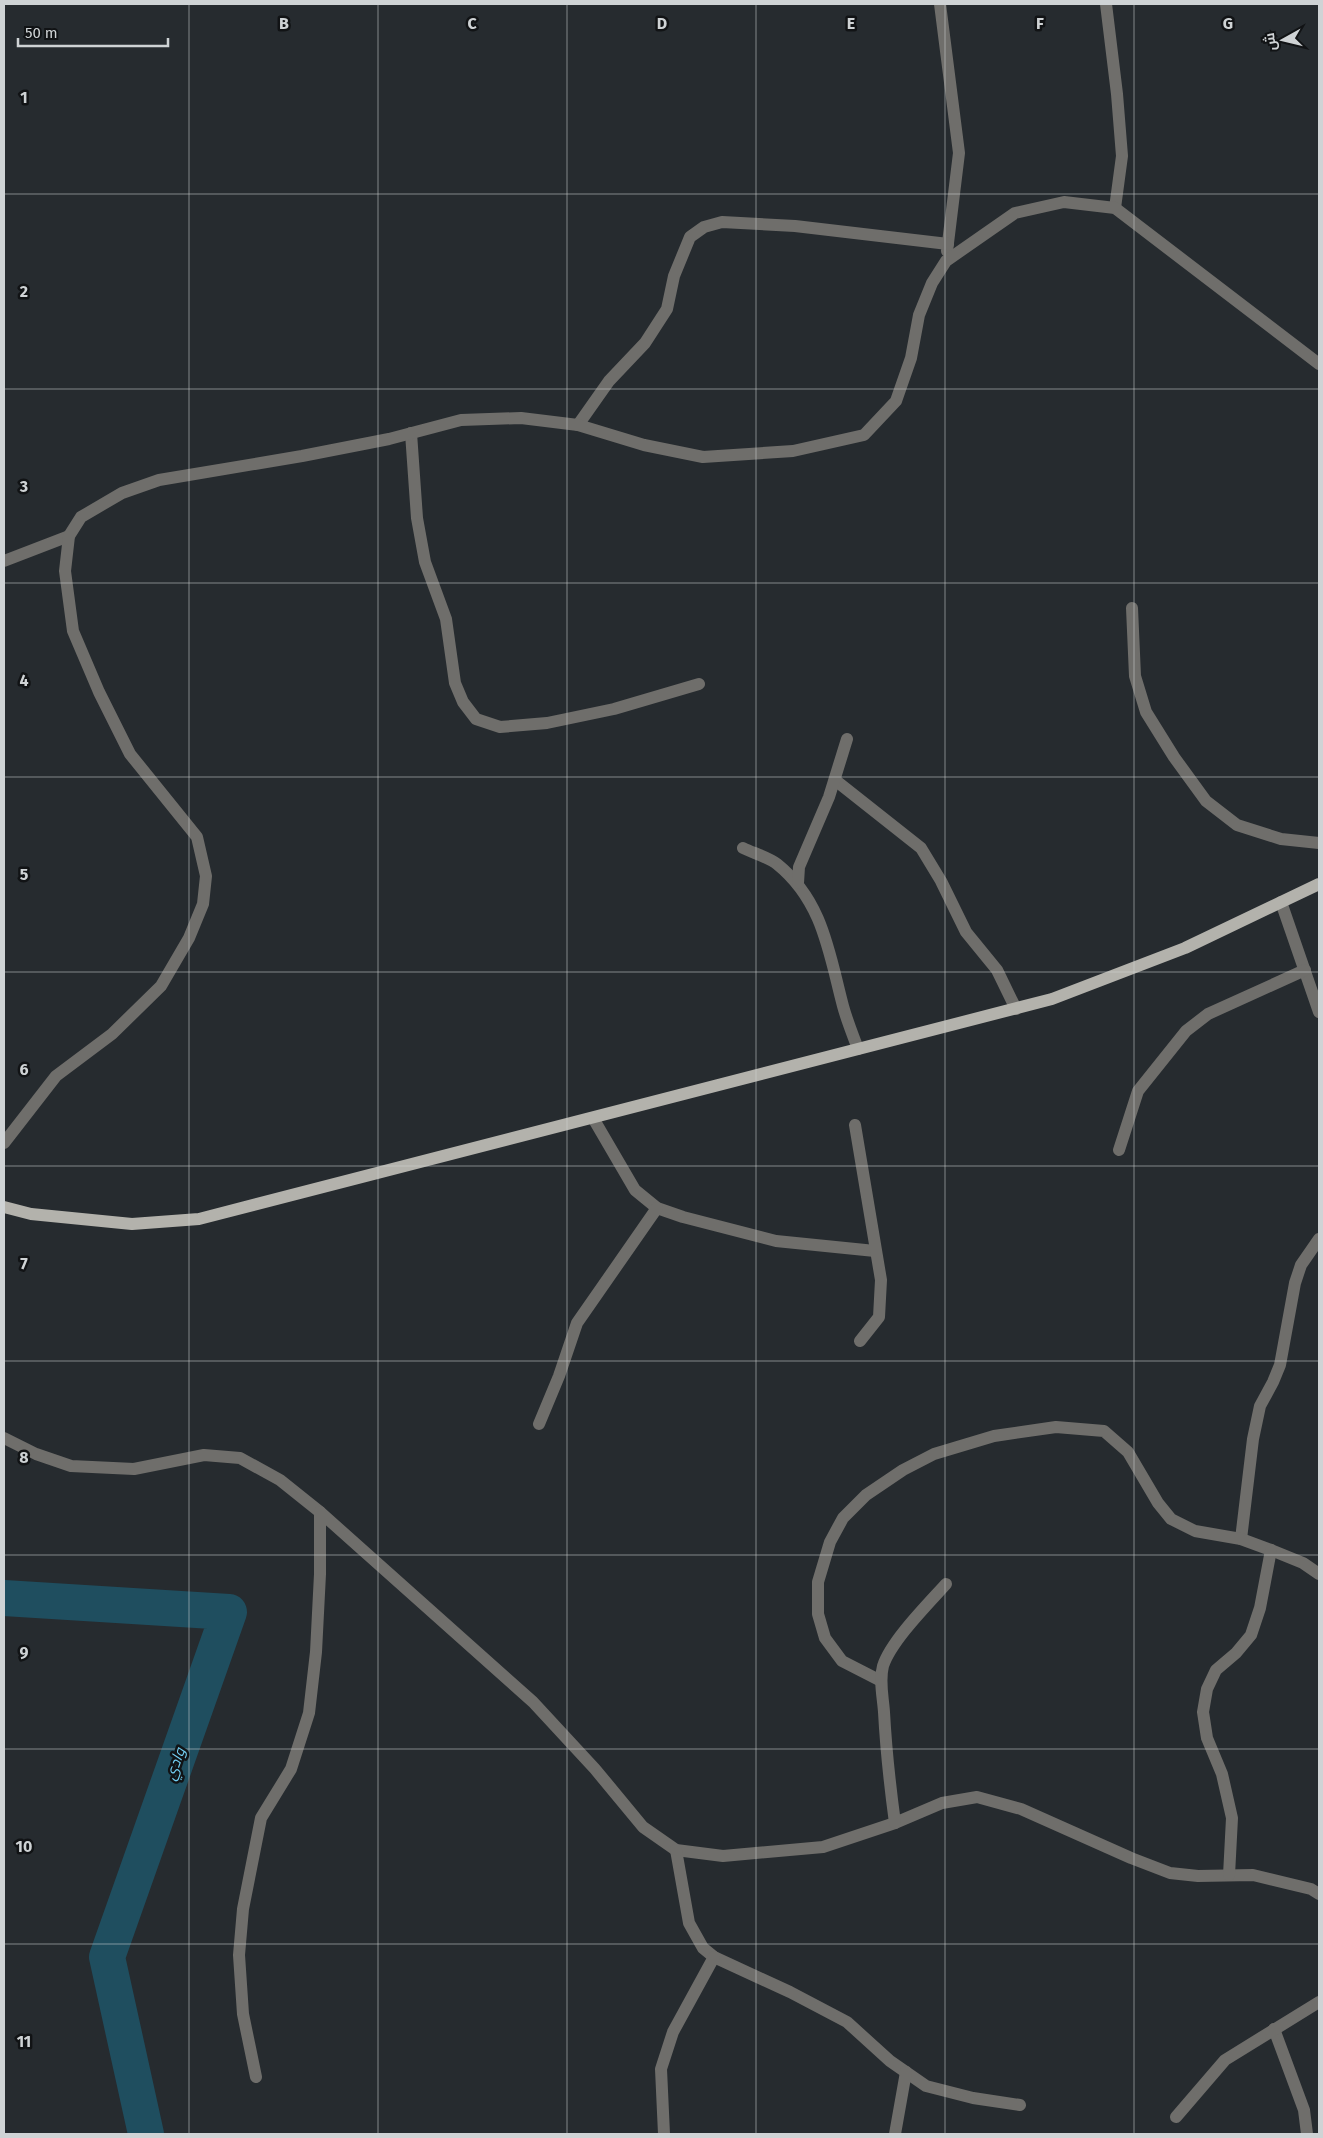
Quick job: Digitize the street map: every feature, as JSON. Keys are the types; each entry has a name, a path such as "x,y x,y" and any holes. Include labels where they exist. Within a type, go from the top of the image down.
{"main road":[{"path":"4,1207 31,1214 132,1224 199,1218 1052,999 1185,948 1319,884"}],"street":[{"path":"940,4 959,153 946,261"},
{"path":"1106,4 1117,94 1122,156 1115,208"},
{"path":"4,1143 56,1076 112,1034 161,986 189,938 203,904 206,876 197,837 130,754 99,692 73,630 65,571 69,536 81,518 122,493 159,480 302,456 411,433 461,420 521,418 578,425 644,445 703,457 793,451 864,435 896,402 911,358 919,315 932,283 946,261 1015,213 1064,202 1115,208 1319,364"},
{"path":"578,425 609,381 645,343 667,309 674,276 690,238 704,227 722,222 795,226 948,244"},
{"path":"411,433 417,518 424,562 446,618 455,683 463,702 476,719 500,728 546,723 614,709 700,684"},
{"path":"4,561 69,536"},
{"path":"1132,608 1135,676 1146,712 1206,801 1237,825 1281,838 1319,842"},
{"path":"798,883 799,867 830,798 847,739"},
{"path":"835,780 921,848 942,881 966,932 997,970 1016,1009"},
{"path":"743,848 776,863 798,883 819,918 833,958 844,1007 858,1049"},
{"path":"1281,902 1319,1012"},
{"path":"1119,1150 1138,1091 1186,1031 1208,1014 1305,970"},
{"path":"593,1118 635,1190 657,1208 684,1218 776,1241 875,1251"},
{"path":"855,1125 881,1280 879,1317 860,1341"},
{"path":"539,1424 559,1376 577,1323 657,1208"},
{"path":"1241,1539 1260,1406 1280,1364 1292,1292 1301,1265 1319,1239"},
{"path":"881,1681 842,1661 825,1638 818,1614 818,1582 830,1542 843,1518 866,1495 903,1470 934,1454 994,1436 1056,1427 1104,1431 1128,1452 1158,1503 1171,1519 1195,1531 1241,1539 1271,1550 1303,1563 1319,1574"},
{"path":"4,1438 36,1454 71,1466 134,1470 204,1455 240,1458 280,1480 320,1512 533,1702 595,1770 643,1827 676,1850 723,1856 823,1847 895,1823 942,1803 977,1797 1021,1809 1170,1873 1198,1876 1253,1875 1311,1889 1319,1894"},
{"path":"256,2077 243,2014 239,1955 243,1909 261,1818 291,1770 309,1713 316,1652 320,1512"},
{"path":"1229,1875 1232,1818 1222,1774 1207,1738 1203,1712 1207,1689 1216,1670 1236,1653 1251,1635 1260,1608 1271,1550"},
{"path":"895,1823 888,1770 881,1681 883,1666 890,1652 910,1625 946,1584"},
{"path":"676,1850 689,1923 702,1948 714,1957 790,1992 847,2022 890,2061 926,2086 973,2098 1020,2105"},
{"path":"664,2134 662,2069 673,2032 714,1957"},
{"path":"1176,2117 1225,2060 1319,2002"},
{"path":"1274,2029 1304,2110 1307,2134"},
{"path":"895,2134 906,2072"}],"waterway":[{"name":"وادي","path":"4,1598 229,1612 107,1957 146,2134"}]}
